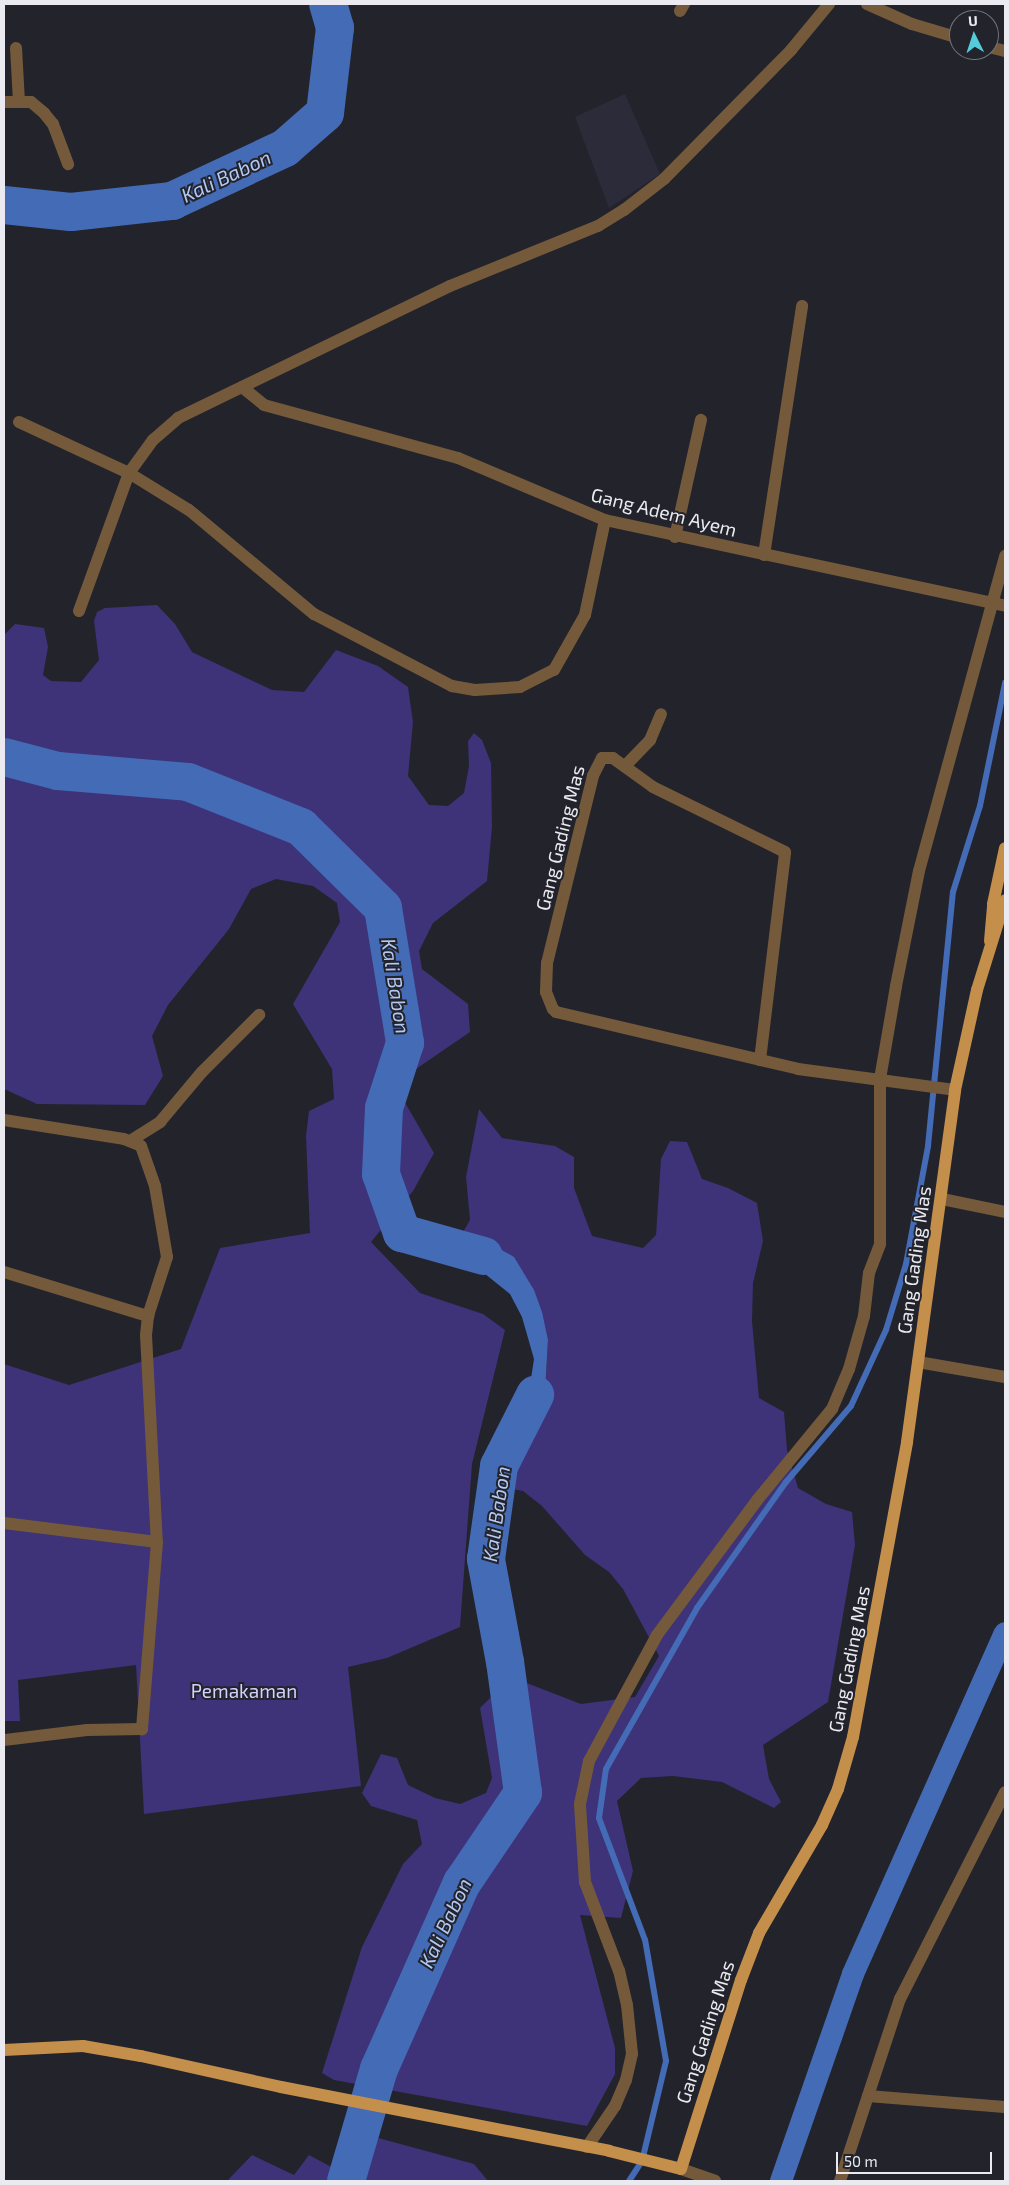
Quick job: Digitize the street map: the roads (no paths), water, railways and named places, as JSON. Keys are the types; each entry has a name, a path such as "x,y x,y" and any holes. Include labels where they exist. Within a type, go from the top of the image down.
{"main road":[{"name":"Gang Gading Mas","path":"680,2169 741,1980 759,1933 822,1825 838,1789 864,1684 918,1362 942,1199 955,1090 990,941 998,924 1002,904 1005,848"},
{"path":"4,2050 83,2046 141,2056 281,2087 655,2160 680,2169"}],"street":[{"path":"79,611 129,473 153,440 178,418 450,286 598,226 624,210 664,179 791,50 829,4"},
{"path":"867,4 912,24 949,35"},
{"path":"16,48 19,101"},
{"path":"4,102 31,102 44,112 53,124 68,164"},
{"path":"764,555 802,306"},
{"name":"Gang Adem Ayem","path":"242,387 264,405 458,458 606,520 998,604"},
{"path":"675,536 701,420"},
{"path":"19,422 129,473 189,510 314,614 452,686 475,690 520,686 554,670 585,615 606,520"},
{"path":"588,2146 615,2106 626,2080 632,2054 627,2005 619,1971 585,1882 580,1804 589,1761 614,1710 657,1635 836,1401 864,1316 869,1273 880,1244 885,1080 919,871 998,604 1005,556"},
{"path":"626,765 650,740 661,714"},
{"name":"Gang Gading Mas","path":"760,1060 786,854 652,787 626,765 604,756 595,767 547,963 548,1000 556,1012 798,1069 955,1090"},
{"path":"130,1141 160,1122 202,1072 259,1015"},
{"path":"4,1120 130,1141 141,1146 148,1160 167,1257 148,1316 146,1377 156,1542 142,1729 87,1730 4,1740"},
{"path":"942,1199 1005,1212"},
{"path":"4,1272 148,1316"},
{"path":"918,1362 1005,1377"},
{"path":"4,1523 156,1542"},
{"path":"840,2181 900,1999 1005,1792"},
{"path":"868,2096 1005,2107"},
{"path":"680,2169 715,2181"}],"water":[{"path":"445,1236 493,1245 514,1257 534,1290 542,1312 548,1340 545,1392 520,1442 509,1440 527,1405 534,1359 522,1317 510,1294 474,1265 432,1247 438,1239"}],"waterway":[{"name":"Kali Babon","path":"4,205 71,212 172,201 285,148 325,113 335,28 328,4"},
{"path":"629,2181 642,2161 666,2061 645,1940 599,1818 606,1769 697,1608 786,1482 851,1406 886,1330 906,1264 928,1146 953,892 980,806 1005,683"},
{"name":"Kali Babon","path":"4,757 58,771 188,782 301,827 383,908 405,1043 384,1108 381,1174 402,1233 484,1256"},
{"name":"Kali Babon","path":"346,2181 379,2069 462,1883 523,1793 505,1662 486,1559 499,1466 535,1395"},
{"path":"781,2181 853,1974 1005,1633"}],"park label":[{"name":"Pemakaman","path":"244,1691"}]}
